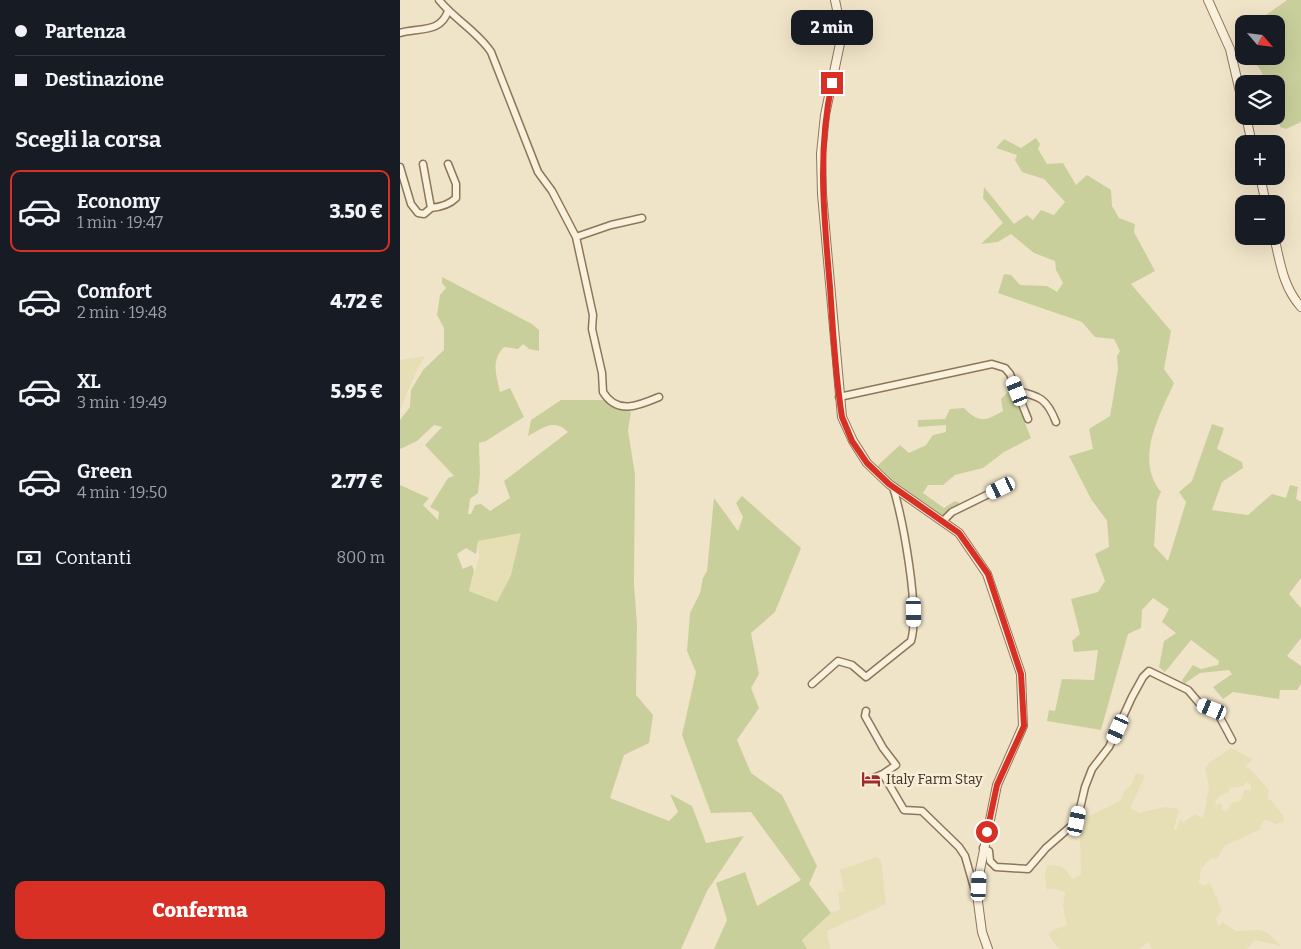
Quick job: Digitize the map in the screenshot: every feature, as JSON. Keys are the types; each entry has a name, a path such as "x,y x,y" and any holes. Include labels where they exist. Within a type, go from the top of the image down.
{"street":[{"path":"439,0 448,11 485,43 538,172 552,191 576,237 593,316 592,329 602,373 603,392 615,404 628,408 658,397"},
{"path":"835,0 842,34 825,114 822,194 842,417 852,441 867,463 893,487 959,533 988,574 1021,674 1024,726 997,785 983,848 978,902"},
{"path":"1208,0 1230,49 1236,75"},
{"path":"400,33 434,29 441,24 448,11"},
{"path":"423,164 431,208"},
{"path":"400,167 411,204 415,211 424,214 431,208 451,203 456,198 456,184 448,164"},
{"path":"576,237 611,225 642,218"},
{"path":"1276,245 1284,279 1291,295 1301,308"},
{"path":"839,397 992,364 1005,368 1028,419"},
{"path":"1017,391 1040,397 1050,407 1056,422"},
{"path":"812,684 838,661 847,662 859,669 866,677 911,641 914,612 899,507 893,487"},
{"path":"943,521 952,512 1001,488"},
{"path":"983,848 988,851 990,861 996,867 1028,870 1046,848 1077,821 1085,787 1092,769 1109,747 1132,696 1142,678 1149,671 1188,690 1200,704 1216,710 1232,740"},
{"path":"866,711 865,716 869,724 883,748 896,765 883,774 871,779"},
{"path":"883,774 904,810 922,811 959,847 965,856 978,902 982,932 988,949"}],"shaded area":[{"path":"425,356 417,370 400,410 400,360"},
{"path":"522,532 511,575 497,602 469,591 479,557 478,541"},
{"path":"1231,748 1253,759 1245,767 1250,769 1269,790 1267,799 1271,800 1284,817 1283,822 1275,824 1265,819 1259,830 1224,846 1218,858 1211,859 1201,868 1199,883 1203,886 1210,883 1222,910 1216,918 1218,927 1222,922 1236,931 1260,930 1268,933 1281,946 1255,940 1247,949 1152,949 1149,941 1140,949 1059,949 1049,935 1051,931 1067,925 1063,906 1065,892 1055,889 1047,890 1045,874 1047,865 1060,866 1066,870 1072,879 1081,874 1080,837 1087,817 1121,800 1124,791 1131,785 1136,773 1145,776 1130,808 1139,813 1165,807 1179,809 1174,829 1176,830 1180,819 1184,822 1195,814 1203,819 1209,787 1205,769 1209,763","holes":["1246,782 1251,784 1251,790 1244,790 1241,800 1232,803 1226,812 1222,810 1222,805 1218,803 1216,805 1215,802 1219,796 1228,793 1230,788 1244,786"]},
{"path":"876,857 881,860 886,904 827,931 830,949 807,949 802,940 831,913 840,909 838,892 844,891 840,870"}],"green space":[{"path":"1287,0 1301,0 1301,122 1286,129 1280,125 1285,125 1285,75 1263,75 1256,65 1285,65 1285,15 1266,15"},
{"path":"1036,138 1040,144 1038,149 1047,164 1063,163 1076,185 1087,175 1111,190 1112,206 1119,218 1135,224 1134,232 1155,271 1131,284 1171,331 1164,369 1174,383 1152,437 1150,451 1150,466 1153,479 1161,492 1157,501 1154,546 1168,561 1186,502 1179,492 1192,481 1212,424 1224,428 1217,449 1242,462 1243,468 1222,482 1212,510 1248,515 1272,494 1286,498 1290,485 1298,487 1296,499 1301,502 1301,578 1289,594 1301,608 1301,638 1287,656 1301,666 1301,684 1297,690 1280,690 1279,699 1233,692 1223,699 1213,687 1232,674 1229,670 1200,673 1184,684 1182,680 1193,665 1201,669 1218,665 1219,661 1191,640 1165,672 1159,667 1164,641 1176,633 1162,622 1169,609 1153,598 1142,610 1141,628 1128,634 1101,730 1047,721 1049,710 1055,711 1062,679 1094,680 1098,650 1074,652 1072,641 1080,634 1071,599 1098,592 1105,581 1095,554 1109,547 1107,521 1091,499 1069,456 1093,449 1089,429 1110,416 1118,369 1117,356 1120,351 1114,339 1095,337 1082,322 998,293 1004,274 1011,275 1020,285 1047,286 1057,292 1063,283 1056,270 1055,261 1034,253 1011,234 998,242 981,244 1003,223 983,198 984,187 1014,224 1027,215 1033,220 1041,210 1054,215 1065,202 1044,179 1022,172 1015,160 1017,155 996,148 1004,139 1021,148"},
{"path":"442,277 532,324 539,330 539,351 529,349 523,344 518,349 504,347 497,357 496,368 500,392 510,388 524,417 486,441 479,443 480,475 478,493 470,499 468,514 471,514 475,505 481,504 490,511 510,498 504,481 568,432 563,428 553,425 528,436 531,420 561,400 603,400 631,412 628,430 635,475 636,695 653,715 649,743 624,755 610,798 669,821 678,812 670,794 692,806 706,843 744,836 707,891 681,949 400,949 400,485 429,498 423,505 438,520 439,512 430,507 448,478 454,476 425,445 442,427 434,425 417,441 400,449 400,420 410,407 411,390 423,370 444,350 444,328 437,315 440,295 446,288 442,283","holes":["521,533 511,575 497,602 469,591 474,571 472,565 463,569 457,554 466,548 476,554 478,541"]},
{"path":"1011,389 1031,438 1004,452 983,468 955,475 943,485 928,485 923,493 944,508 955,501 960,503 942,517 893,482 876,467 900,445 909,453 926,445 933,435 946,432 946,425 918,427 918,420 945,419 950,409 964,408 974,417 987,419 1003,411 1001,399"},
{"path":"742,496 801,548 775,612 751,633 759,674 751,688 759,708 737,740 751,773 782,795 817,866 809,884 831,913 802,940 807,949 714,949 727,920 716,883 745,872 757,906 801,880 751,812 711,813 682,735 696,672 687,651 690,613 700,593 703,578 707,571 714,498 738,531 743,517 736,503"}],"place":[{"name":"Italy Farm Stay","path":"871,779"}],"route":[{"path":"832,83 825,114 822,194 842,417 852,441 867,463 889,484 959,533 988,574 1021,674 1024,726 997,785 987,832"}]}
